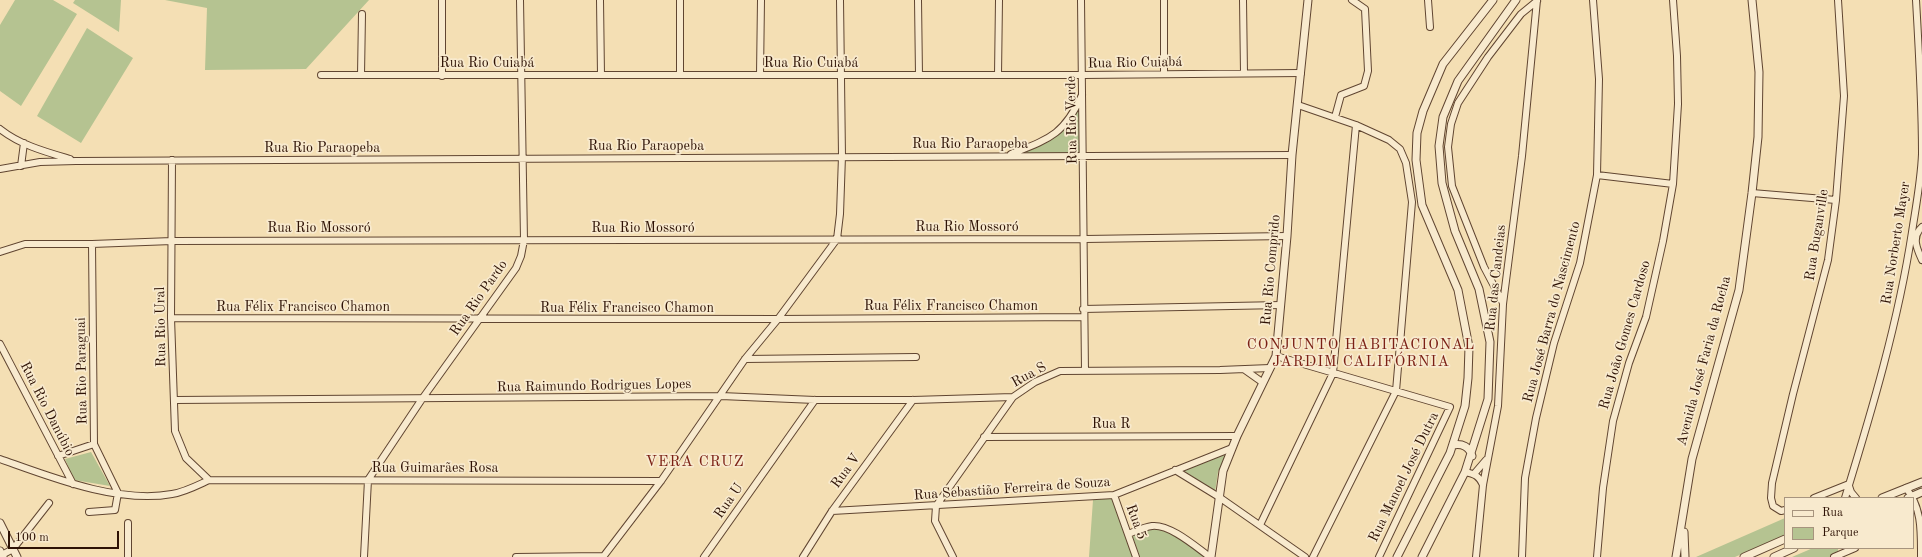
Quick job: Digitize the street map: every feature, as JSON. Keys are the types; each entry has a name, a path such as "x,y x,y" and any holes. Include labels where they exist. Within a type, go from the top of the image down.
{"street":[{"path":"442,0 442,76"},
{"name":"Rua Rio Pardo","path":"368,480 422,399 516,268 521,256 524,240 520,0"},
{"path":"600,0 601,75"},
{"path":"680,0 680,75"},
{"path":"760,75 761,0"},
{"path":"516,557 603,556 661,481 721,396 745,359 778,320 837,239 840,214 842,156 840,0"},
{"path":"918,0 919,74"},
{"path":"998,75 999,0"},
{"name":"Rua Rio Verde","path":"1082,0 1085,239 1083,317 1085,371"},
{"path":"1164,0 1164,74"},
{"path":"1243,0 1244,73"},
{"name":"Rua Rio Comprido","path":"1211,556 1223,471 1237,436 1276,356 1287,236 1292,155 1308,0"},
{"path":"1335,117 1340,95 1364,86 1368,72 1365,9 1352,0"},
{"path":"1428,0 1430,26"},
{"path":"1397,557 1453,445 1465,406 1469,347 1458,290 1422,205 1416,160 1418,133 1423,111 1443,64 1493,0"},
{"path":"1422,557 1466,472 1488,399 1490,342 1479,289 1455,231 1442,183 1439,146 1443,117 1458,81 1516,0"},
{"name":"Rua José Barra do Nascimento","path":"1522,557 1525,478 1536,418 1554,343 1580,263 1597,175 1599,79 1593,0"},
{"name":"Rua João Gomes Cardoso","path":"1597,557 1603,488 1613,421 1629,363 1646,317 1663,241 1672,184 1678,104 1677,56 1673,0"},
{"name":"Avenida José Faria da Rocha","path":"1676,557 1692,459 1739,290 1758,137 1759,72 1752,0"},
{"name":"Rua Buganville","path":"1783,510 1773,506 1771,498 1772,483 1793,394 1828,260 1836,200 1844,96 1838,0"},
{"name":"Rua Norberto Mayer","path":"1845,497 1891,341 1907,265 1914,218 1922,154 1921,70 1916,0"},
{"path":"1503,304 1484,267 1452,186 1448,147 1458,103 1488,57 1521,14 1537,1"},
{"name":"Rua das Candeias","path":"1476,557 1483,485 1498,406 1503,304 1522,156 1537,1"},
{"path":"361,75 362,14"},
{"name":"Rua Rio Cuiabá","path":"321,75 1083,75 1301,73"},
{"path":"1008,155 1041,142 1061,129 1069,120 1083,94"},
{"path":"1298,106 1356,125 1389,140 1400,149 1406,162 1412,202 1396,391 1313,557"},
{"path":"1260,525 1333,373 1356,125"},
{"path":"0,129 9,136 41,151 76,161"},
{"path":"21,166 24,143"},
{"name":"Rua Rio Paraopeba","path":"0,169 40,162 76,161 1008,155 1292,155"},
{"name":"Rua Rio Ural","path":"172,160 171,318 175,431 179,445 186,458 209,480"},
{"path":"1597,175 1672,184"},
{"path":"1752,193 1836,200"},
{"path":"1907,265 1914,258 1921,259 1916,241 1916,234 1922,227 1914,218"},
{"name":"Rua Rio Mossoró","path":"0,252 26,244 92,244 172,241 1085,239 1287,236"},
{"name":"Rua Rio Paraguai","path":"92,244 94,444 118,493"},
{"path":"1083,309 1281,305"},
{"name":"Rua Félix Francisco Chamon","path":"171,318 778,320 1083,317"},
{"name":"Rua Rio Danúbio","path":"0,344 73,484"},
{"path":"1276,356 1396,391"},
{"path":"745,359 916,357"},
{"name":"Rua S","path":"936,506 1013,397 1035,382 1060,372 1245,370 1270,368"},
{"path":"1245,370 1262,382"},
{"name":"Rua Manoel José Dutra","path":"1379,557 1450,408 1396,391"},
{"name":"Rua Raimundo Rodrigues Lopes","path":"175,400 721,396 815,400 913,400 1013,397"},
{"name":"Rua U","path":"704,557 815,400"},
{"name":"Rua V","path":"803,557 832,511 913,400"},
{"name":"Rua R","path":"984,436 1237,436"},
{"path":"58,456 94,444"},
{"path":"1453,445 1464,446 1471,452 1472,456"},
{"name":"Rua Sebastião Ferreira de Souza","path":"832,511 1114,495 1232,448"},
{"path":"0,459 73,484 136,497 173,494 209,480"},
{"path":"1474,474 1487,460"},
{"path":"1175,470 1219,497 1305,557"},
{"path":"1466,472 1474,474 1480,479 1483,485"},
{"name":"Rua Guimarães Rosa","path":"209,480 661,481"},
{"path":"364,557 368,480"},
{"path":"1884,497 1922,482"},
{"path":"1816,497 1849,484 1851,492 1855,497"},
{"path":"1906,488 1910,497 1922,492"},
{"path":"89,512 115,510 118,493"},
{"name":"Rua 5","path":"1114,495 1136,557"},
{"path":"1914,502 1919,508 1921,521 1921,557"},
{"path":"1,555 13,549 49,503"},
{"path":"936,506 935,521 953,557"},
{"name":"Avenida José Faria da Rocha","path":"1683,513 1685,557"},
{"path":"1914,524 1921,521"},
{"path":"0,523 17,557"},
{"path":"128,524 128,557"},
{"path":"1128,534 1152,526 1162,526 1211,556"},
{"path":"1744,557 1784,539"},
{"path":"1774,557 1792,549"},
{"path":"1834,557 1852,549"}],"green space":[{"path":"15,0 53,0 77,14 21,106 0,91 0,25"},
{"path":"75,0 121,0 119,32 73,3"},
{"path":"165,0 369,0 306,69 205,70 207,8"},
{"path":"87,28 133,58 81,143 37,116"},
{"path":"1079,107 1080,154 1019,154 1047,141 1061,131 1074,116"},
{"path":"1229,451 1218,472 1215,492 1180,468"},
{"path":"91,452 110,486 74,480 65,459"},
{"path":"1113,498 1134,557 1089,557 1093,500"},
{"path":"1784,518 1784,535 1735,557 1696,557"},
{"path":"1161,526 1203,555 1203,557 1140,557 1132,535"},
{"path":"1811,549 1838,549 1838,553 1829,557 1792,557"}],"district":[{"name":"CONJUNTO HABITACIONAL JARDIM CALIFÓRNIA","path":"1361,354"},
{"name":"VERA CRUZ","path":"695,462"}]}
